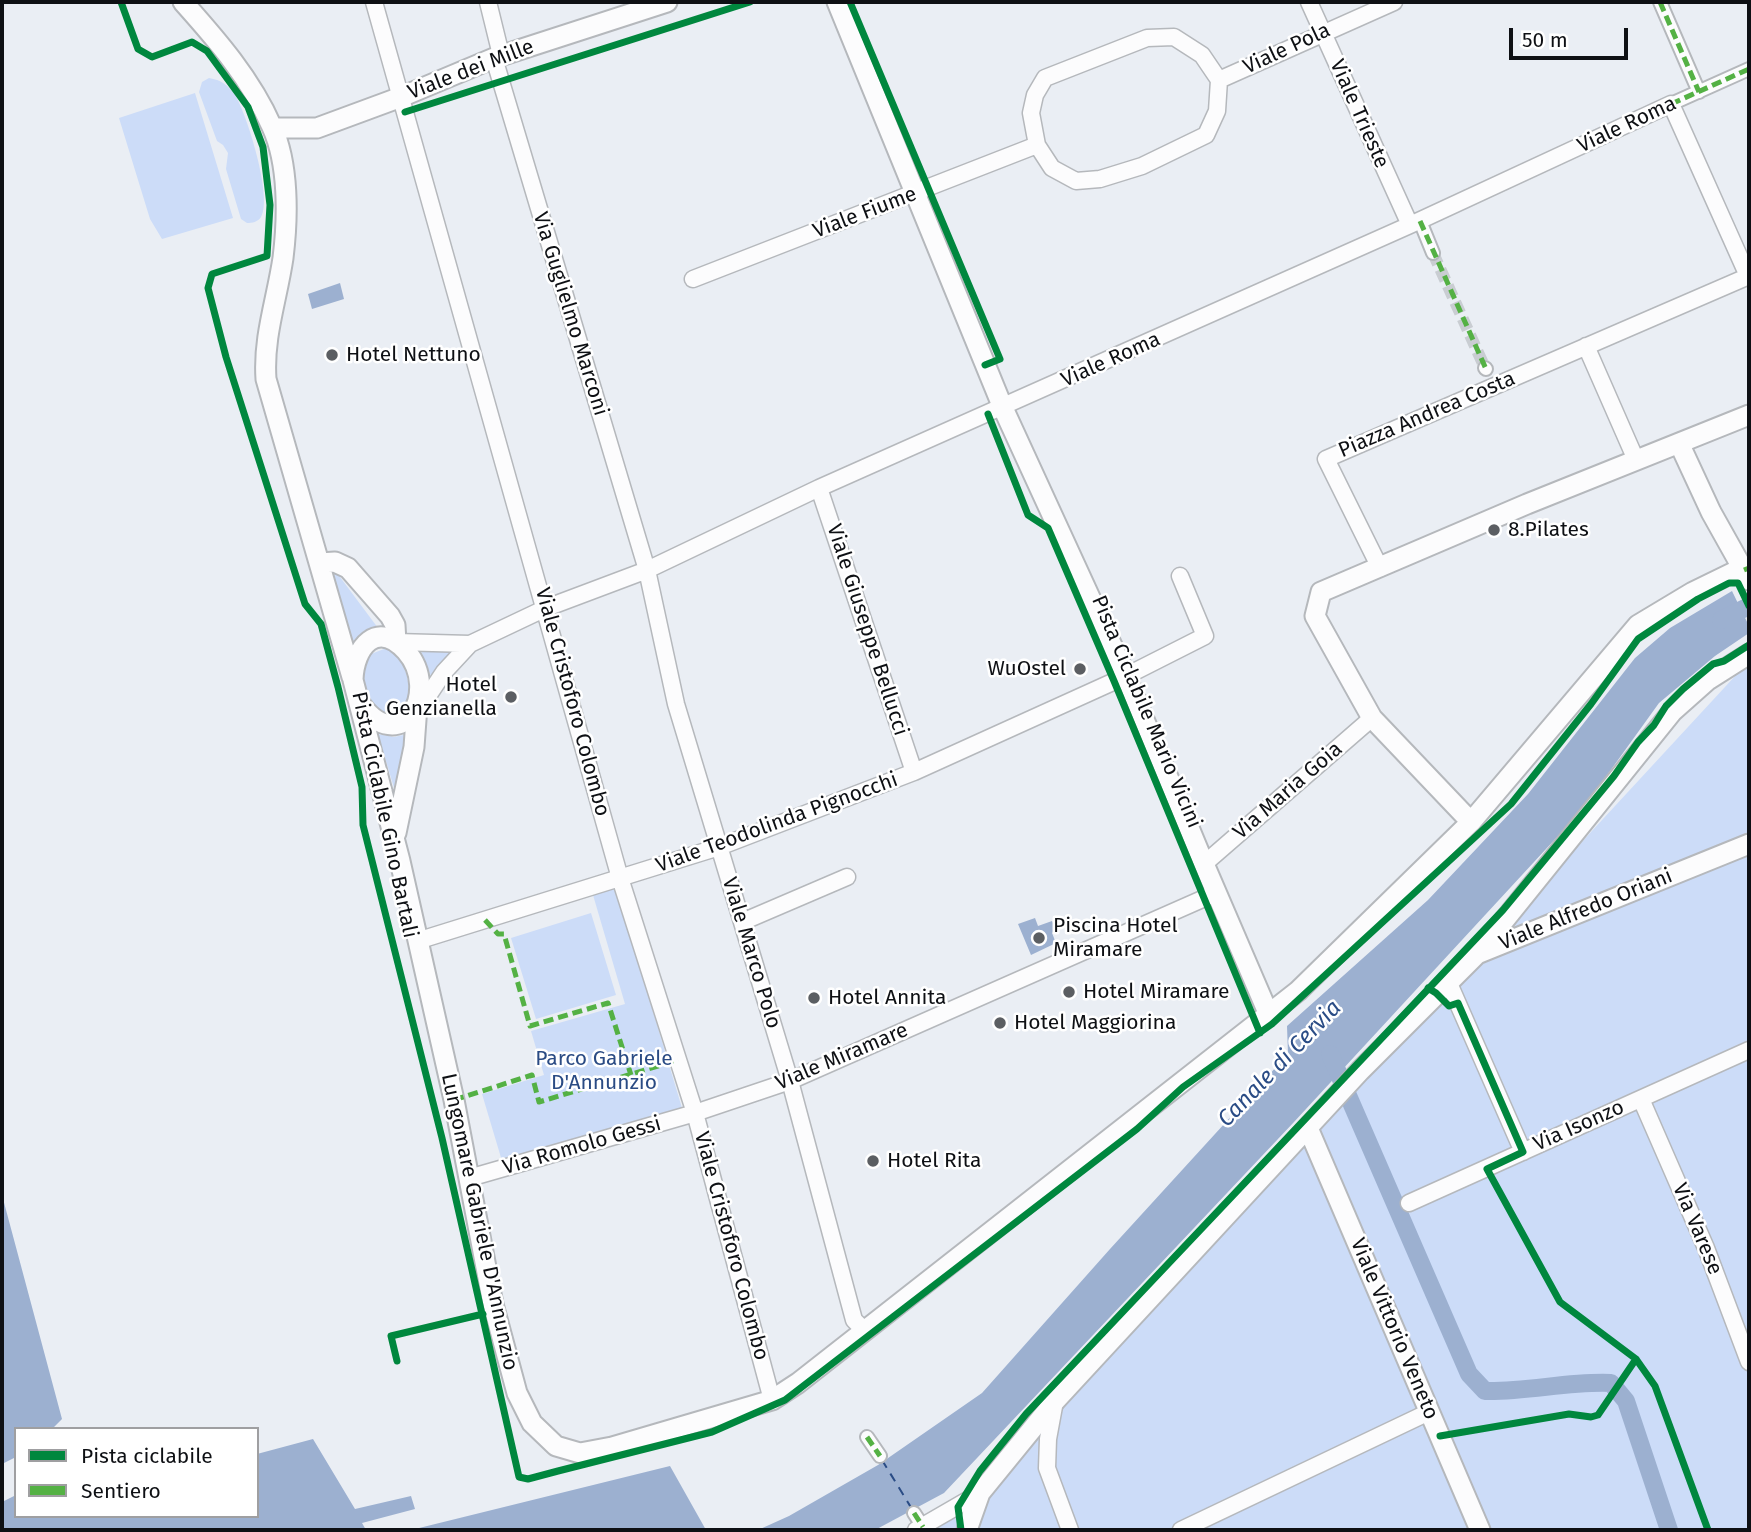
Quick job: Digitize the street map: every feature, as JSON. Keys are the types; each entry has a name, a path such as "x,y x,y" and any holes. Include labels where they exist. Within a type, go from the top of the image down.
{"street":[{"path":"183,2 227,53 273,128 285,183 286,221 281,273 267,338 266,379 359,702 374,719 390,725 405,722 417,706 418,672 407,652 396,642 383,637 362,646 356,659 353,680"},
{"name":"Viale Cristoforo Colombo","path":"374,2 620,878 695,1113 772,1400"},
{"name":"Via Guglielmo Marconi","path":"488,2 498,56 647,570"},
{"name":"Viale dei Mille","path":"273,128 317,128 401,97 498,56 667,2"},
{"path":"837,2 1003,408 1126,676 1216,892 1263,1020"},
{"name":"Viale Trieste","path":"1309,2 1415,223"},
{"name":"Viale Pola","path":"1219,80 1394,2"},
{"path":"1660,2 1699,92"},
{"path":"1174,37 1202,55 1219,80 1217,111 1206,135 1142,166 1100,179 1076,181 1052,168 1037,145 1031,113 1035,95 1045,78 1147,38 1174,37"},
{"name":"Viale Roma","path":"417,706 470,643 546,608 647,570 819,488 1415,223 1749,69"},
{"path":"1671,104 1749,276"},
{"name":"Viale Fiume","path":"693,279 1037,145"},
{"path":"1415,223 1433,253"},
{"name":"Piazza Andrea Costa","path":"1380,568 1326,459 1749,276"},
{"path":"1586,346 1636,460"},
{"path":"1471,822 1372,718 1315,616 1321,592 1749,415"},
{"path":"1679,443 1712,512 1748,574"},
{"name":"Viale Giuseppe Bellucci","path":"819,488 914,772"},
{"path":"320,564 340,563 351,571 387,611 395,625 396,642"},
{"name":"Viale Marco Polo","path":"647,570 676,704 790,1081 854,1320 865,1331"},
{"path":"772,1400 799,1383 1298,991 1471,822 1638,625 1725,576 1748,574"},
{"name":"Viale Teodolinda Pignocchi","path":"417,941 719,847 914,772 1126,676 1205,636 1180,576"},
{"name":"Viale Roma","path":"396,642 470,643"},
{"path":"1477,954 1672,712 1707,680 1749,654"},
{"name":"Lungomare Gabriele D'Annunzio","path":"359,702 395,837 470,1178 493,1304 521,1405 532,1423 550,1442 564,1450 580,1453 612,1447 772,1400"},
{"name":"Lungomare Gabriele D'Annunzio","path":"395,837 414,747 417,706"},
{"name":"Via Maria Goia","path":"1204,864 1372,718"},
{"name":"Viale Alfredo Oriani","path":"967,1530 980,1493 1055,1401 1360,1071 1477,954 1749,844"},
{"path":"742,922 846,877"},
{"name":"Viale Miramare","path":"695,1113 790,1081 1216,892"},
{"path":"1448,981 1523,1152"},
{"name":"Via Isonzo","path":"1409,1203 1749,1050"},
{"name":"Via Varese","path":"1641,1099 1706,1248 1749,1362"},
{"name":"Via Romolo Gessi","path":"470,1178 695,1113"},
{"name":"Viale Vittorio Veneto","path":"1308,1128 1480,1530"},
{"path":"1055,1401 1046,1468 1070,1530"},
{"path":"1181,1530 1429,1412"},
{"path":"866,1437 880,1456"},
{"path":"918,1523 980,1493"}],"green space":[{"path":"209,78 230,88 240,105 252,137 264,193 261,217 255,222 247,223 241,219 226,169 228,153 217,141 199,92 202,82"},
{"path":"195,93 233,218 162,239 150,219 119,118"},
{"path":"334,569 378,628 364,631 352,642 330,571"},
{"path":"419,646 451,650 453,653 432,679"},
{"path":"389,647 404,667 408,691 405,708 383,715 372,702 366,688 364,665 366,656"},
{"path":"1749,661 1749,1530 926,1530 980,1493"},
{"path":"378,734 394,737 408,734 394,788"},
{"name":"Parco Gabriele D'Annunzio","path":"616,888 682,1108 502,1161 482,1094 544,1075 531,1031 625,1004 593,895"},
{"path":"591,913 616,995 536,1019 511,938"}],"water":[{"path":"340,283 344,299 312,309 308,294"},
{"path":"1732,591 1749,626 1749,633 1715,656 1659,703 1582,810 1294,1122 944,1493 875,1530 758,1530 789,1516 878,1465 982,1393 1288,1054 1287,1026 1428,900 1528,794 1635,658 1670,628"},
{"name":"Piscina Hotel Miramare","path":"1035,918 1038,926 1052,921 1056,929 1052,933 1056,943 1031,955 1018,924"},
{"path":"2,1195 62,1419 54,1427 14,1427 14,1458 2,1464"},
{"path":"313,1439 355,1509 411,1496 415,1509 362,1523 366,1530 2,1530 2,1502 14,1496 14,1518 259,1518 259,1453"},
{"path":"670,1466 706,1530 411,1530"}],"waterway":[{"name":"Canale di Cervia","path":"1721,620 1749,606"},
{"path":"1330,1054 1469,1374 1485,1391 1611,1383 1626,1401 1669,1530"}],"ferry route":[{"path":"882,1460 912,1509"}],"tunnel":[{"path":"1433,253 1485,368"}],"marked path":[{"path":"1660,2 1699,92"},
{"path":"1671,104 1749,69"},
{"path":"1420,221 1486,369"},
{"path":"1744,570 1749,568"},
{"path":"485,920 498,934 504,934 530,1026 608,1003 631,1075"},
{"path":"454,1100 532,1075 539,1102 678,1060"},
{"path":"867,1437 880,1456"},
{"path":"914,1513 923,1527"}],"cycle path":[{"name":"Pista Ciclabile Gino Bartali","path":"121,2 138,49 152,57 192,42 207,51 248,107 263,147 270,205 267,256 212,274 208,288 226,357 305,604 321,624 338,687 362,787 363,825 442,1138 519,1477 528,1479 712,1432 785,1400 1137,1129 1183,1087 1272,1024 1511,804 1591,704 1638,639 1698,599 1729,583 1738,583 1749,606"},
{"path":"405,112 750,2"},
{"path":"850,2 1000,359 985,365"},
{"name":"Pista Ciclabile Mario Vicini","path":"988,414 1028,515 1048,528 1260,1033"},
{"path":"961,1530 958,1507 980,1471 1026,1414 1503,910 1614,776 1666,706 1713,664 1724,661 1749,645"},
{"path":"1428,988 1449,1006 1458,1003 1523,1152 1487,1169 1560,1302 1636,1359 1655,1386 1708,1530"},
{"path":"397,1361 391,1336 483,1314"},
{"path":"1440,1436 1569,1414 1591,1417 1598,1415 1636,1359"}],"place":[{"name":"Hotel Nettuno","path":"332,355"},
{"name":"8.Pilates","path":"1494,530"},
{"name":"WuOstel","path":"1080,669"},
{"name":"Hotel Genzianella","path":"511,697"},
{"name":"Piscina Hotel Miramare","path":"1039,938"},
{"name":"Hotel Miramare","path":"1069,992"},
{"name":"Hotel Annita","path":"814,998"},
{"name":"Hotel Maggiorina","path":"1000,1023"},
{"name":"Hotel Rita","path":"873,1161"}]}
